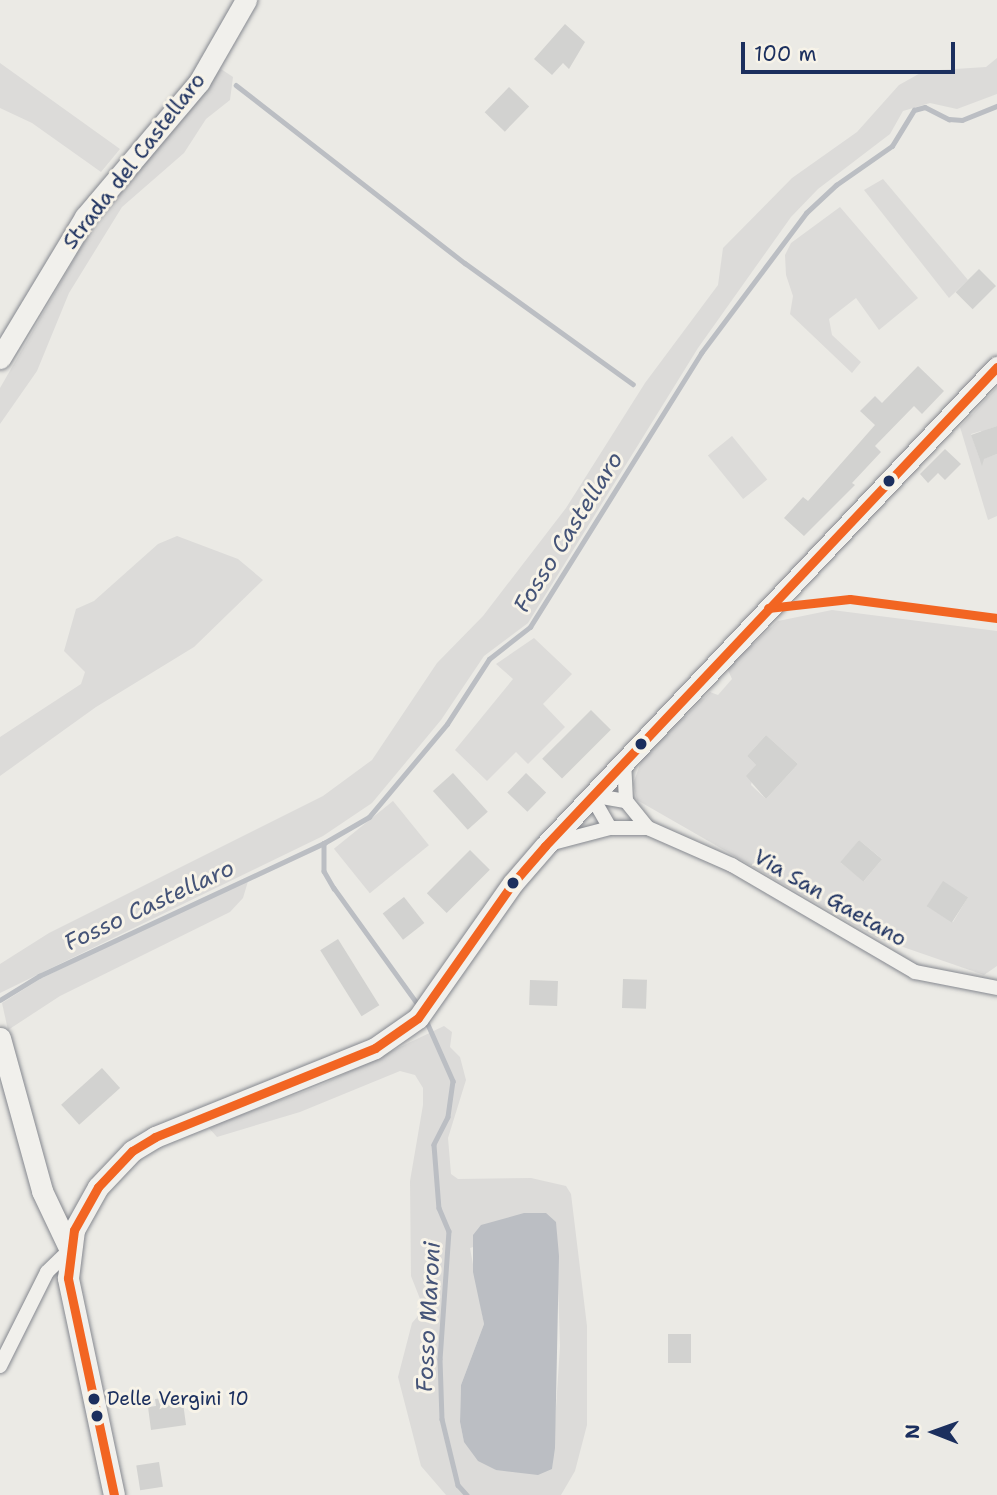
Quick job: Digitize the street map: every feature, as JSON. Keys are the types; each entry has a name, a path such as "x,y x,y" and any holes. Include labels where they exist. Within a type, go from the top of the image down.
{"main road":[{"name":"Strada del Castellaro","path":"0,358 85,217 199,82 246,0"},
{"path":"114,1495 72,1306 70,1250 86,1205 132,1151 176,1126 375,1048 404,1029 431,1005 487,918 545,845 997,367"},
{"path":"0,1038 42,1191 70,1250"}],"street":[{"path":"591,795 626,801 624,760"},
{"path":"591,795 610,828"},
{"name":"Via San Gaetano","path":"626,801 648,828"},
{"name":"Via San Gaetano","path":"545,845 610,828 648,828 732,865 915,972 997,988"},
{"path":"0,1366 47,1272 70,1250"}],"shaded area":[{"path":"997,58 997,94 957,109 930,103 903,111 890,134 818,189 791,217 698,348 528,623 484,656 441,720 372,803 323,836 0,993 0,964 49,933 323,796 372,760 437,663 483,616 566,508 645,383 718,285 723,248 792,178 857,132 899,85 924,71 986,67"},
{"path":"0,63 120,149 101,172 32,123 0,108"},
{"path":"221,69 233,77 230,100 206,119 184,153 122,207 69,293 37,371 0,424 0,388 95,223"},
{"path":"883,179 968,280 949,298 864,190"},
{"path":"840,207 918,298 879,330 856,298 829,319 832,335 861,362 852,373 790,314 793,296 786,275 785,255 791,243"},
{"path":"997,387 997,426 989,429 987,448 981,431 971,434 980,460 997,454 997,516 988,520 960,427"},
{"path":"732,436 767,480 743,499 708,456"},
{"path":"177,536 238,559 263,580 194,647 96,707 0,776 0,737 81,684 85,672 64,651 76,609 94,601 158,544"},
{"path":"832,610 997,631 997,966 984,975 877,938 637,800 633,784 642,759 710,692 718,695 732,679 727,668 778,621","holes":["766,735 798,764 766,799 751,785 756,765 747,756","859,840 882,859 864,881 841,863","943,882 968,897 953,922 928,907"]},
{"path":"534,638 572,674 543,704 565,727 528,764 516,752 487,781 455,750 513,679 496,664"},
{"path":"393,801 429,845 370,893 334,849"},
{"path":"249,878 243,898 230,912 60,996 8,1030 2,1003 40,979"},
{"path":"444,1026 452,1032 450,1047 460,1057 466,1080 448,1138 451,1174 458,1179 531,1178 566,1186 571,1194 587,1326 587,1425 575,1471 561,1495 446,1495 421,1466 398,1377 412,1323 424,1309 411,1276 410,1181 423,1105 423,1088 415,1075 400,1071 300,1112 217,1137 208,1127 319,1086","holes":["556,1223 560,1346 552,1469 496,1470 464,1441 460,1422 461,1385 484,1324 470,1248"]},
{"path":"524,1213 546,1213 556,1222 559,1256 555,1448 552,1469 538,1475 496,1470 478,1461 464,1442 460,1422 461,1385 484,1324 473,1272 473,1235 481,1225"}],"building":[{"path":"565,24 585,42 569,69 563,63 552,75 534,59"},
{"path":"509,87 529,106 505,132 485,112"},
{"path":"979,269 996,286 973,309 956,292"},
{"path":"918,366 944,391 922,414 914,406 875,446 881,452 852,483 855,485 804,536 784,518 803,497 808,501 875,425 860,411 875,396 882,403"},
{"path":"997,426 997,454 984,459 982,466 971,435"},
{"path":"945,449 961,464 945,480 938,473 928,483 920,474"},
{"path":"591,710 611,730 562,779 542,759"},
{"path":"766,735 798,764 766,799 746,776 756,765 747,756"},
{"path":"453,773 488,812 468,830 433,791"},
{"path":"526,773 546,792 527,812 507,792"},
{"path":"859,840 882,859 863,881 840,862"},
{"path":"470,850 490,870 447,913 427,893"},
{"path":"943,881 968,897 952,922 927,906"},
{"path":"404,897 424,923 403,940 383,914"},
{"path":"338,939 379,1005 362,1016 320,950"},
{"path":"623,979 647,980 646,1009 622,1008"},
{"path":"530,980 558,981 557,1006 529,1005"},
{"path":"102,1068 120,1088 79,1125 61,1105"},
{"path":"668,1334 691,1334 691,1363 668,1363"},
{"path":"182,1395 186,1425 151,1430 148,1407 156,1406 155,1399"},
{"path":"159,1462 163,1487 140,1490 136,1466"}],"waterway":[{"path":"236,85 465,263 633,384"},
{"name":"Fosso Castellaro","path":"0,1000 39,976 324,843 369,817 447,724 489,659 530,627 701,353 806,213 836,185 892,146 914,110 925,107 949,119 962,120 997,106"},
{"name":"Fosso Maroni","path":"324,843 324,871 419,1006"},
{"name":"Fosso Maroni","path":"426,1020 453,1081 448,1117 434,1145 439,1208 449,1231 440,1359 442,1419 458,1485 467,1495"}],"transit line":[{"path":"114,1495 68,1278 74,1230 98,1187 132,1151 155,1137 375,1048 418,1018 513,883 545,846 997,367"},
{"path":"768,608 850,599 997,618"}],"place":[{"name":"Delle Vergini 10","path":"94,1399"}]}
